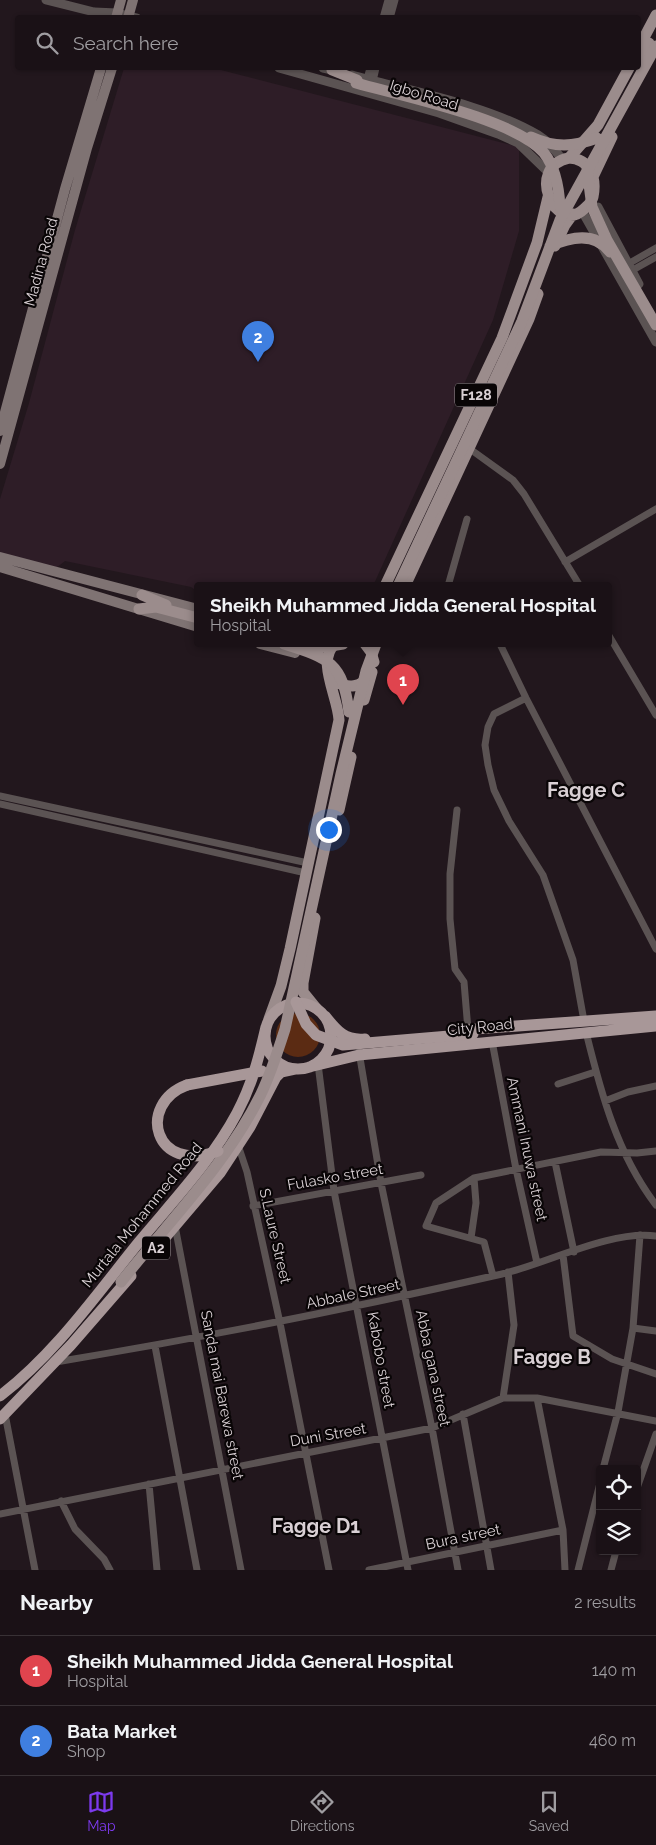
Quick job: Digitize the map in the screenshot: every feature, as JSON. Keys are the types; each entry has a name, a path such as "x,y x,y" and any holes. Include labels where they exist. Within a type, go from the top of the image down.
{"highway":[{"path":"295,998 306,1024 316,1035 343,1046 471,1032"},
{"path":"290,1068 271,1055 265,1037 268,1023 278,1009 290,1004 304,1003 320,1012 342,1036 357,1040"},
{"path":"313,1066 325,1055 330,1045 329,1025 320,1012"},
{"name":"City Road","path":"313,1066 359,1055 492,1041 656,1016"},
{"name":"Murtala Mohammed Road","path":"0,1396 22,1380 53,1347 213,1152 237,1114 255,1073 268,1023"},
{"name":"City Road","path":"357,1040 471,1032 488,1028 656,1026"},
{"name":"A2","path":"290,1068 313,1066"},
{"path":"218,1151 196,1157 187,1157 175,1153 162,1140 158,1126 159,1111 169,1096 187,1085 290,1068"},
{"name":"Murtala Mohammed Road","path":"2,1416 51,1363 71,1345 220,1173 250,1127 276,1077 281,1072 290,1068"}],"main road":[{"path":"116,15 121,0"},
{"path":"131,15 133,0"},
{"path":"641,43 656,14"},
{"path":"641,58 656,30"},
{"path":"656,46 590,173 592,207 607,240 656,325"},
{"path":"400,582 499,374 522,321 560,220 606,148 656,54"},
{"name":"Madina Road","path":"0,464 100,70"},
{"name":"Madina Road","path":"0,431 63,216 111,70"},
{"path":"330,70 487,117 554,145 574,146 597,138"},
{"path":"549,173 552,166 565,158 598,125 628,70"},
{"path":"392,582 492,371 560,207 635,70"},
{"path":"329,82 363,80 515,132 536,145 551,164 558,186 560,207"},
{"path":"565,158 581,160 590,170 593,197"},
{"name":"F128","path":"387,582 502,338 537,243 548,197 546,189 549,173"},
{"path":"548,197 556,209 577,213"},
{"name":"F128","path":"408,582 529,319 559,238 577,213 593,197"},
{"path":"550,246 573,237 592,239 602,243 608,249 656,333"},
{"path":"0,557 194,608"},
{"path":"0,567 194,626"},
{"path":"142,595 194,617"},
{"path":"139,609 170,608 194,613"},
{"path":"271,647 298,654 328,671 334,681 351,687 360,685 372,672"},
{"path":"294,647 311,652 330,663 344,682 349,712"},
{"path":"268,1023 281,986 339,720 338,707 328,671 328,653 332,647"},
{"path":"102,1309 118,1279 218,1151 254,1092 278,1028 365,647"},
{"path":"368,647 374,659"},
{"path":"90,1302 118,1279 213,1170 246,1120 273,1066 295,998 341,774 366,671 375,647"},
{"path":"320,1012 303,992 304,973 359,720 379,647"}],"street":[{"path":"46,0 94,12 116,15"},
{"path":"384,15 388,0"},
{"path":"391,15 395,0"},
{"path":"94,12 100,15"},
{"name":"Igbo Road","path":"286,70 439,114 498,134 518,143 549,173"},
{"path":"363,80 369,70"},
{"path":"363,80 374,70"},
{"name":"Igbo Road","path":"363,80 475,109 503,119 539,135 565,158"},
{"path":"593,197 656,315"},
{"path":"577,213 656,342"},
{"path":"630,268 656,248"},
{"path":"630,268 656,257"},
{"path":"470,449 513,480 524,494 578,582"},
{"path":"565,562 656,509"},
{"path":"449,582 468,519"},
{"path":"612,641 656,715"},
{"path":"501,647 656,949"},
{"path":"526,698 494,714 488,727 485,745 494,790 509,821 536,860 543,875 573,960 585,1026 596,1072 617,1139 656,1205"},
{"path":"0,796 307,868"},
{"path":"0,804 307,868"},
{"path":"457,810 450,874 450,919 455,969 464,982 471,1032"},
{"name":"Abba gana street","path":"357,1040 380,1183 432,1428 458,1570"},
{"name":"Ammani Inuwa street","path":"492,1041 516,1169 538,1263"},
{"name":"Kabobo street","path":"313,1066 334,1191 358,1306 407,1567"},
{"path":"558,1084 596,1072"},
{"path":"605,1101 628,1092 656,1086"},
{"name":"S.Laure Street","path":"238,1145 247,1172 280,1323 329,1570"},
{"path":"493,1276 486,1244 482,1240 428,1228 426,1223 436,1203 474,1178 601,1152 656,1152"},
{"path":"554,1162 574,1252"},
{"name":"Fulasko street","path":"253,1206 421,1176"},
{"path":"471,1238 476,1203 474,1178"},
{"name":"Sanda mai Barewa street","path":"175,1226 241,1570"},
{"path":"604,1465 618,1412 633,1328 640,1235"},
{"name":"Abbale Street","path":"51,1363 280,1323 493,1276 619,1238 640,1235 656,1236"},
{"path":"563,1255 573,1336 612,1359 656,1374"},
{"path":"503,1398 514,1325 508,1272"},
{"path":"633,1328 656,1331"},
{"path":"155,1346 196,1570"},
{"name":"Duni Street","path":"0,1514 222,1469 382,1440 432,1428 503,1398 538,1398 618,1412 656,1421"},
{"path":"538,1398 562,1530 565,1570"},
{"path":"463,1414 491,1570"},
{"path":"2,1416 35,1570"},
{"path":"641,1477 656,1434"},
{"path":"149,1484 157,1570"},
{"path":"578,1570 596,1499"},
{"path":"61,1501 75,1529 104,1559 110,1570"},
{"name":"Bura street","path":"369,1570 407,1567 456,1553 562,1530"},
{"path":"611,1570 615,1555"}],"shaded area":[{"path":"123,70 221,70 519,147 519,231 493,320 375,582 194,582 194,589 65,561 56,568 0,553 0,499 29,403 75,230"},
{"path":"298,1013 310,1017 316,1023 320,1035 316,1047 310,1053 298,1057 286,1053 280,1047 276,1035 280,1023 286,1017"}],"place":[{"name":"Bata Market","path":"258,362"},
{"name":"Sheikh Muhammed Jidda General Hospital","path":"403,705"}],"district":[{"name":"Fagge C","path":"586,790"},
{"name":"Fagge B","path":"552,1357"},
{"name":"Fagge D1","path":"316,1526"}]}
